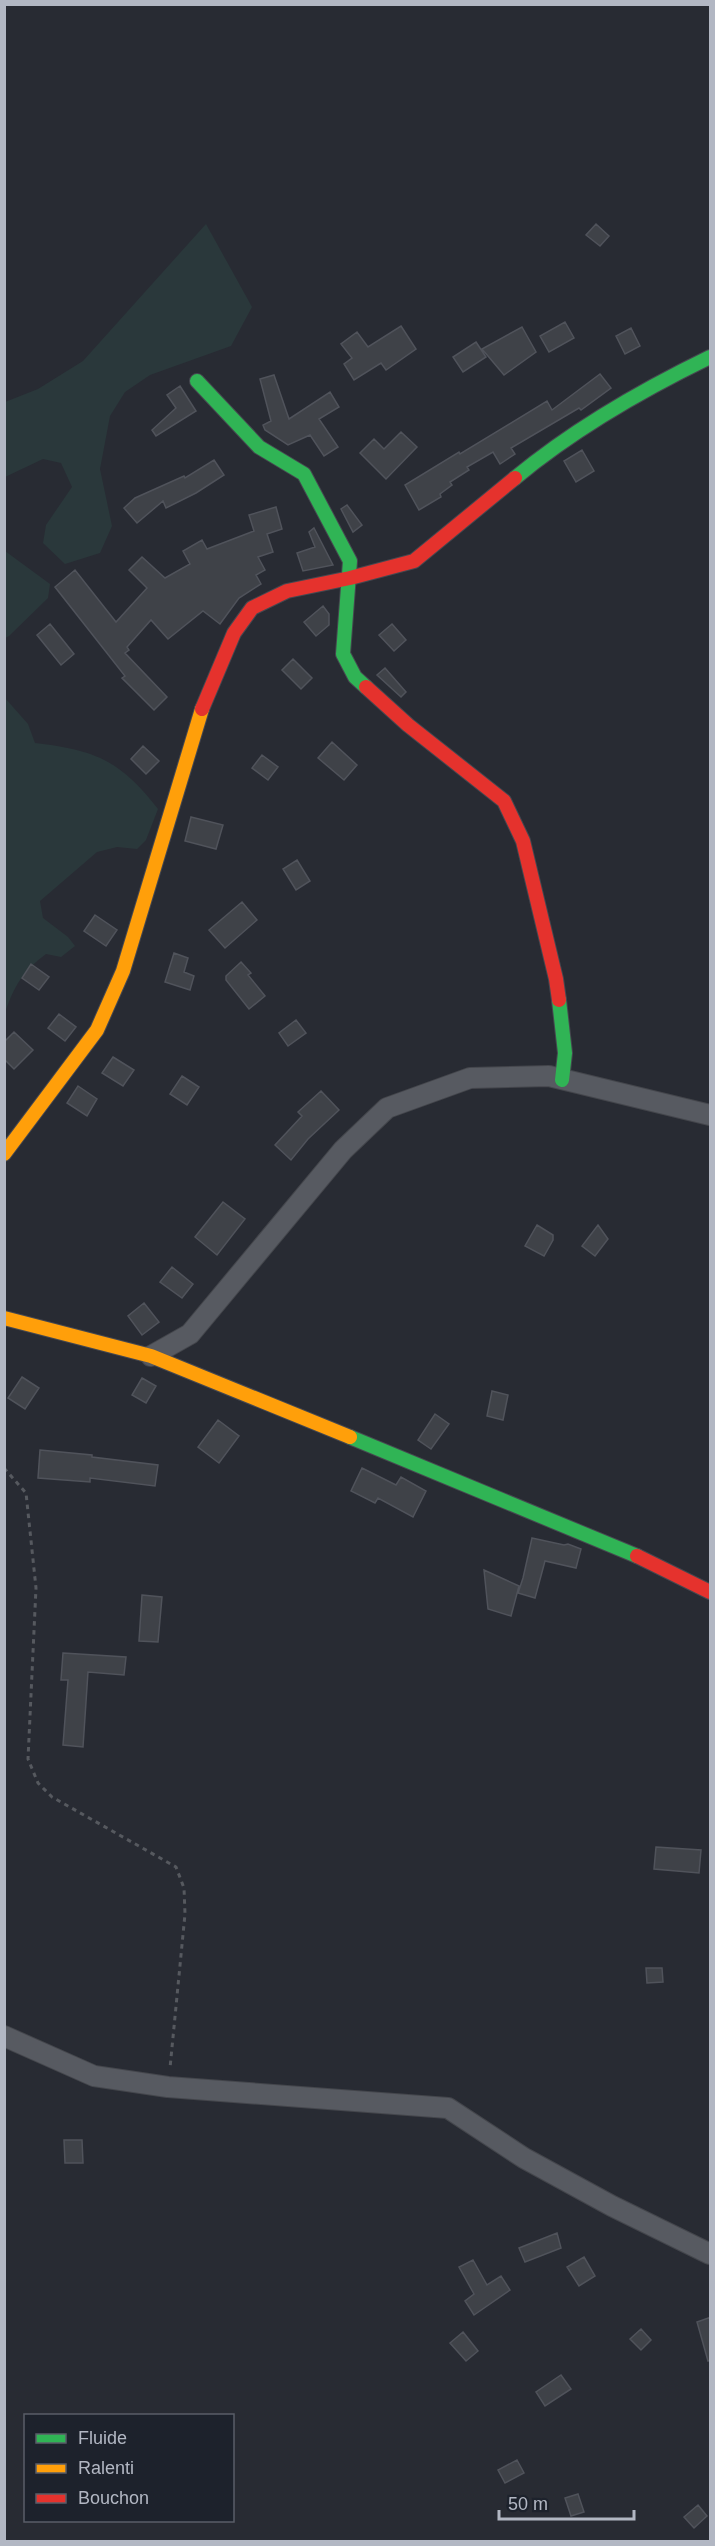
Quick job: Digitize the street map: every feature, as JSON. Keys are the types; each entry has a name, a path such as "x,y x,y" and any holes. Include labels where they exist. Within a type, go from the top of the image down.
{"street":[{"path":"4,1154 97,1030 123,971 205,700 234,633 252,608 287,591 350,578 414,561 540,458 657,383 711,357"},
{"path":"197,381 259,447 304,474 350,561 343,654 355,677 408,725 504,801 523,841 556,979 565,1053 562,1080"},
{"path":"151,1356 190,1334 343,1150 387,1108 470,1078 549,1076 711,1115"},
{"path":"4,1318 151,1356 615,1545 711,1592"},
{"path":"4,2036 94,2076 168,2087 448,2108 524,2158 612,2206 711,2254"}],"path":[{"path":"4,1468 26,1493 36,1588 28,1760 38,1783 52,1797 176,1867 184,1888 185,1914 168,2087"}],"shaded area":[{"path":"206,224 252,307 231,346 150,375 125,392 110,416 100,469 112,526 100,553 65,564 43,543 46,525 72,487 61,463 43,459 5,477 5,402 38,389 83,361"},
{"path":"5,551 50,584 48,598 5,638"},
{"path":"5,698 28,724 35,743 74,749 105,760 131,779 158,809 146,840 137,849 117,847 97,852 40,901 43,918 68,937 75,946 61,957 46,954 31,967 16,987 5,1013"}],"building":[{"path":"596,224 609,236 600,246 586,235"},
{"path":"565,322 574,338 549,352 540,336"},
{"path":"401,326 416,349 386,370 381,363 354,380 344,364 352,358 341,344 357,332 368,347"},
{"path":"522,327 536,352 504,375 482,349"},
{"path":"631,328 640,346 625,354 616,336"},
{"path":"476,342 486,357 463,372 453,357"},
{"path":"600,374 611,388 581,410 579,408 511,448 515,454 500,464 493,452 467,467 469,470 450,482 452,485 440,494 441,497 419,510 405,485 547,401 552,410"},
{"path":"274,375 289,419 330,392 339,407 319,419 338,447 324,456 310,435 288,445 265,430 263,425 271,421 260,379"},
{"path":"180,386 196,411 156,436 152,430 176,408 167,395"},
{"path":"401,432 417,447 386,479 360,453 374,439 384,449"},
{"path":"582,450 594,471 576,482 564,461"},
{"path":"214,460 224,475 196,493 166,508 163,501 137,523 124,508 135,498 184,476 185,478"},
{"path":"347,505 362,525 353,532 341,509"},
{"path":"276,507 282,529 267,534 273,552 258,557 265,570 256,575 261,584 239,598 220,624 203,611 168,639 151,620 127,647 129,650 125,653 167,697 154,710 122,678 125,676 55,587 75,570 116,622 147,588 129,570 142,557 165,578 190,564 183,551 202,540 207,549 254,531 249,515"},
{"path":"314,528 333,565 303,571 297,553 315,547 309,532"},
{"path":"323,606 329,614 329,625 316,636 304,622"},
{"path":"50,624 74,654 61,665 37,635"},
{"path":"392,624 406,640 394,651 379,635"},
{"path":"293,659 312,678 301,689 282,670"},
{"path":"385,668 406,692 401,697 377,675"},
{"path":"332,742 357,765 344,780 318,758"},
{"path":"143,746 159,761 146,774 131,759"},
{"path":"262,755 278,767 268,780 252,768"},
{"path":"191,817 223,825 216,849 185,841"},
{"path":"297,860 310,881 296,890 283,869"},
{"path":"242,902 257,920 225,948 209,930"},
{"path":"95,915 117,930 106,946 84,931"},
{"path":"174,953 188,958 184,972 194,976 190,990 165,982"},
{"path":"241,962 251,973 248,975 265,996 249,1009 226,980 226,976"},
{"path":"31,964 49,977 39,990 22,978"},
{"path":"59,1014 76,1027 65,1041 48,1028"},
{"path":"296,1020 306,1033 288,1046 279,1033"},
{"path":"14,1032 33,1050 14,1069 4,1059 4,1042"},
{"path":"113,1057 134,1070 123,1086 102,1073"},
{"path":"182,1076 199,1087 187,1105 170,1094"},
{"path":"78,1086 97,1099 87,1116 67,1103"},
{"path":"321,1091 339,1110 308,1139 291,1160 275,1145 302,1116 298,1112"},
{"path":"223,1202 245,1219 217,1255 195,1237"},
{"path":"537,1225 553,1235 553,1240 544,1256 525,1246"},
{"path":"598,1225 608,1239 595,1256 582,1246"},
{"path":"172,1267 193,1284 182,1298 160,1282"},
{"path":"144,1303 159,1322 142,1335 128,1316"},
{"path":"22,1377 39,1388 25,1409 8,1398"},
{"path":"142,1378 156,1386 146,1403 132,1395"},
{"path":"492,1391 508,1395 503,1420 487,1416"},
{"path":"435,1414 449,1424 431,1449 418,1440"},
{"path":"218,1420 239,1436 219,1463 198,1447"},
{"path":"40,1450 158,1465 155,1486 90,1478 90,1482 38,1478"},
{"path":"362,1468 396,1485 401,1477 426,1491 413,1517 378,1498 375,1503 351,1491"},
{"path":"532,1538 568,1544 581,1549 576,1568 545,1561 535,1598 518,1593"},
{"path":"484,1570 519,1586 511,1616 488,1609"},
{"path":"142,1595 162,1597 158,1642 139,1641"},
{"path":"63,1653 126,1657 124,1675 88,1672 83,1747 63,1745 68,1680 61,1680"},
{"path":"656,1847 701,1850 699,1873 654,1869"},
{"path":"646,1968 662,1968 663,1982 647,1983"},
{"path":"64,2140 82,2140 83,2163 65,2163"},
{"path":"557,2233 561,2248 525,2262 519,2248"},
{"path":"584,2257 595,2276 579,2286 567,2267"},
{"path":"473,2260 487,2285 501,2276 510,2290 474,2315 465,2301 474,2294 459,2267"},
{"path":"711,2317 711,2360 708,2361 697,2322"},
{"path":"641,2329 651,2340 641,2350 630,2339"},
{"path":"463,2332 478,2351 466,2361 450,2343"},
{"path":"561,2375 571,2389 545,2406 536,2392"},
{"path":"517,2460 524,2473 505,2483 498,2470"},
{"path":"578,2494 584,2512 571,2516 565,2498"},
{"path":"698,2505 707,2516 694,2528 684,2517"}],"traffic: fast":[{"path":"515,478 561,443 609,412 710,357"},
{"path":"197,381 259,447 304,474 350,561 343,654 355,677 366,687"},
{"path":"559,1000 565,1053 562,1080"},
{"path":"350,1437 637,1556"}],"traffic: slow":[{"path":"4,1154 97,1030 123,971 202,709"},
{"path":"4,1318 151,1356 350,1437"}],"traffic: jam":[{"path":"202,709 234,633 252,608 287,591 350,578 414,561 515,478"},
{"path":"366,687 408,725 504,801 523,841 559,1000"},
{"path":"637,1556 710,1592"}]}
